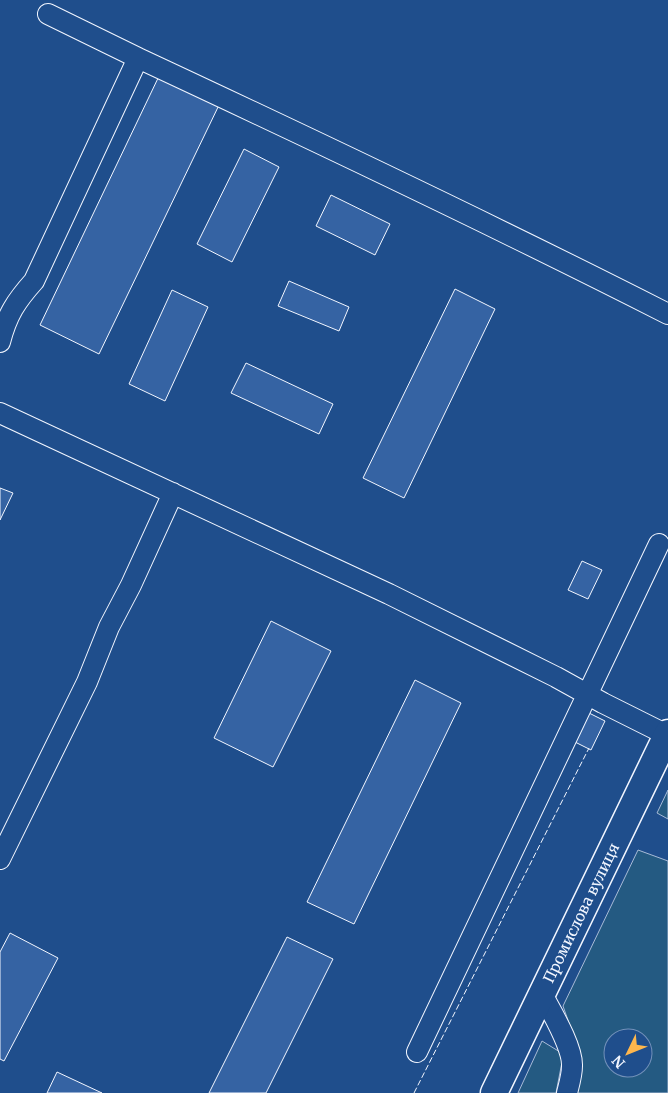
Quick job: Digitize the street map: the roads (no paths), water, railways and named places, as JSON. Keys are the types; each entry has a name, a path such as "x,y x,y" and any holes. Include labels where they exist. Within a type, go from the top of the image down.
{"main road":[{"name":"Промислова вулиця","path":"494,1093 667,734"}],"lane":[{"path":"48,14 342,153 536,247 668,314"},
{"path":"0,342 4,326 18,299 34,281 138,58"},
{"path":"0,413 389,594 667,734"},
{"path":"0,859 87,682 109,627 173,493"},
{"path":"417,1052 659,544"},
{"path":"542,994 570,1052 572,1065 567,1093"}]}
